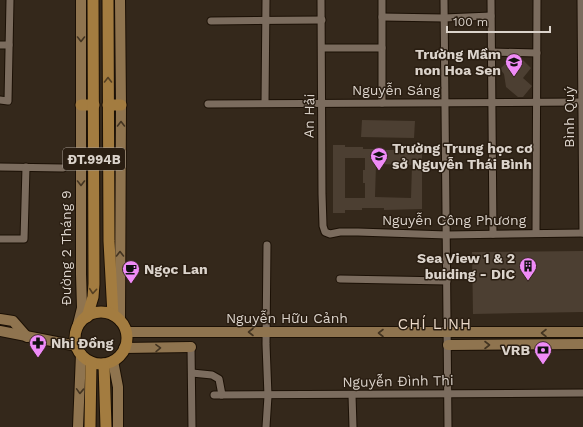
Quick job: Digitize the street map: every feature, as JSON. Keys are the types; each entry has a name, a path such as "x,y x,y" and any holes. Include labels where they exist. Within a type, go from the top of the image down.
{"main road":[{"name":"Đường 2 Tháng 9","path":"77,328 82,308 81,0"},
{"name":"Đường 2 Tháng 9","path":"86,317 93,297 94,284 93,0"},
{"name":"ĐT.994B","path":"108,0 109,241 116,318 126,332"},
{"name":"ĐT.994B","path":"116,318 121,105 120,0"},
{"path":"81,105 94,105"},
{"path":"108,105 121,105"},
{"path":"86,317 100,312 116,318"},
{"name":"ĐT.994B","path":"78,427 79,350 75,336 77,328 86,317"},
{"path":"0,319 13,321 26,337"},
{"path":"0,331 79,350 91,362 97,364 109,362 120,355 124,348 126,332"},
{"name":"Nguyễn Hữu Cảnh","path":"126,332 583,332"},
{"path":"448,345 583,344"},
{"path":"124,348 191,347"},
{"path":"90,427 91,362"},
{"path":"106,427 109,362"},
{"path":"109,362 118,387 118,427"}],"street":[{"path":"0,100 8,101 10,0"},
{"path":"265,104 266,0"},
{"name":"An Hải","path":"322,0 322,194 323,226 325,232"},
{"path":"382,0 382,103"},
{"path":"444,0 448,427"},
{"path":"491,0 493,234"},
{"path":"536,233 537,0"},
{"name":"Bình Quý","path":"581,0 583,233"},
{"path":"382,17 444,18 491,16"},
{"path":"211,21 322,20"},
{"path":"0,45 9,45"},
{"path":"322,48 382,48"},
{"path":"491,52 537,53"},
{"name":"Nguyễn Sáng","path":"208,104 445,104 582,102"},
{"path":"0,167 63,168"},
{"path":"0,239 24,239 26,167"},
{"name":"Nguyễn Công Phương","path":"325,232 330,234 340,232 358,232 447,235 583,233"},
{"path":"266,427 268,396 267,245"},
{"path":"340,279 447,281"},
{"path":"191,347 192,427"},
{"path":"192,373 212,375 219,379 222,395"},
{"name":"Nguyễn Đình Thi","path":"214,395 268,396 448,393 583,393"},
{"path":"352,395 353,427"}],"building":[{"path":"510,59 516,64 522,59 531,68 523,78 532,86 523,97 518,97 506,87 504,74 500,69"},
{"path":"362,120 415,121 414,138 361,137"},
{"path":"333,145 363,147 363,149 376,150 422,150 422,209 384,210 384,208 362,208 362,210 345,210 345,213 333,213","holes":["345,158 365,158 365,170 363,170 365,198 345,198","376,164 412,165 411,198 375,197"]},
{"name":"Sea View 1 & 2 buiding - DIC","path":"583,251 583,312 473,314 472,252"}],"place":[{"name":"Trường Mầm non Hoa Sen","path":"514,77"},
{"name":"Trường Trung học cơ sở Nguyễn Thái Bình","path":"379,171"},
{"name":"Sea View 1 & 2 buiding - DIC","path":"528,281"},
{"name":"Ngọc Lan","path":"131,284"},
{"name":"Nhi Đồng","path":"38,358"},
{"name":"VRB","path":"543,365"}],"district":[{"name":"CHÍ LINH","path":"435,324"}]}
